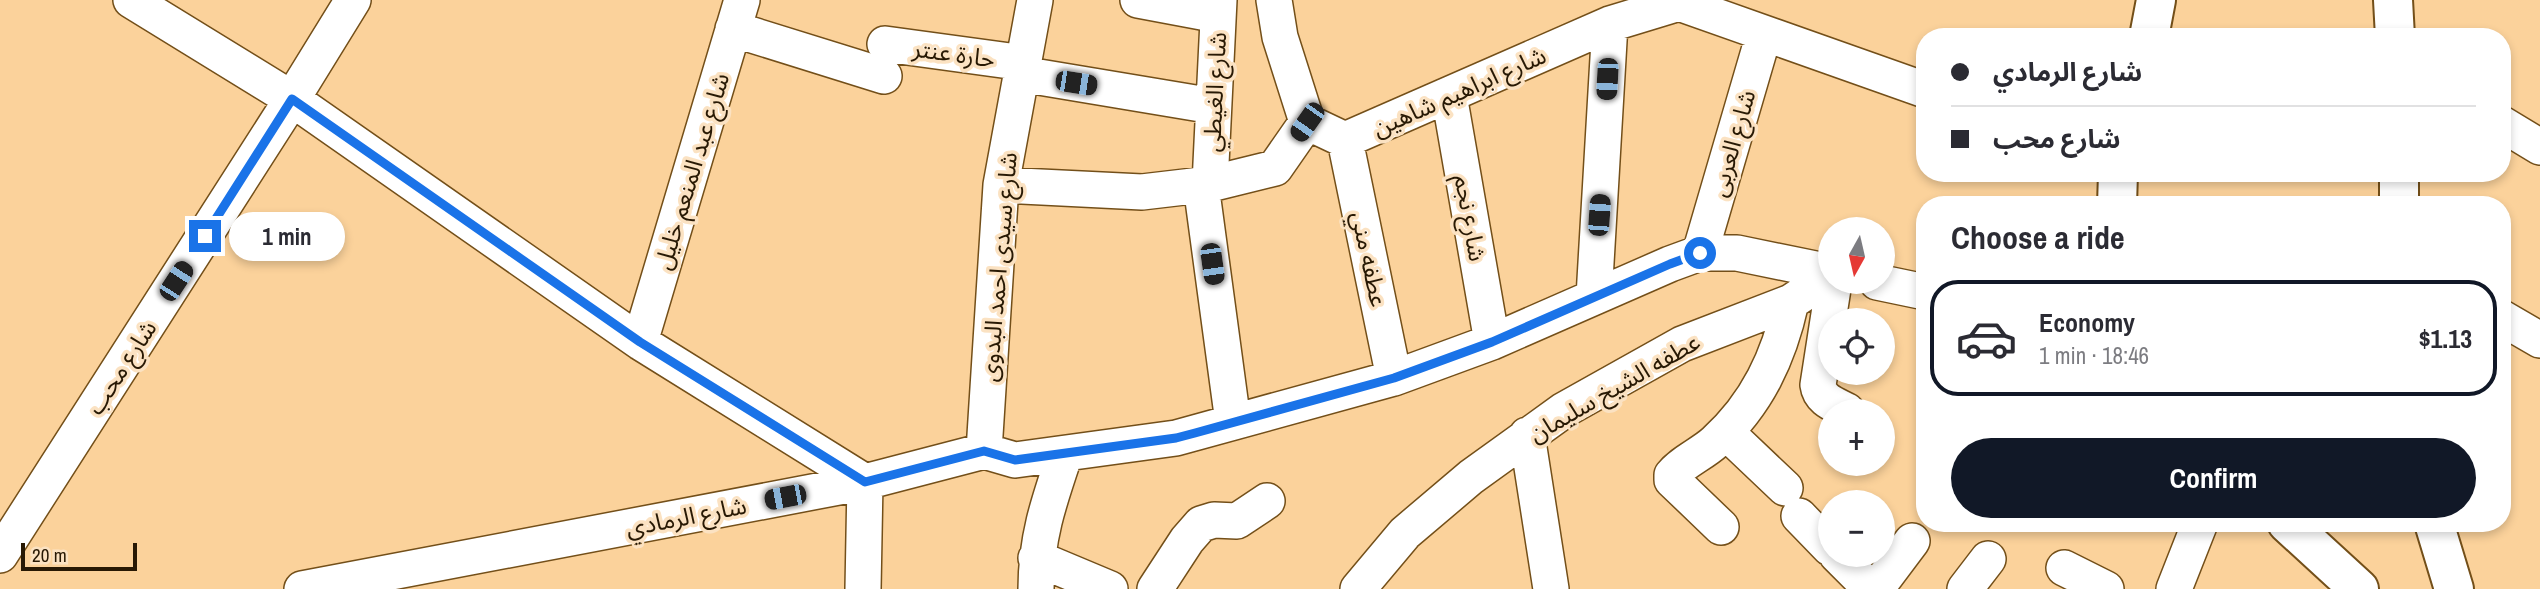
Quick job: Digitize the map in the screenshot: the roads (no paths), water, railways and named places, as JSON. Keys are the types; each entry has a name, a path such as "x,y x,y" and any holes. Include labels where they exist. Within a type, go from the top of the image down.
{"street":[{"path":"131,0 292,99 640,342 865,482 863,589"},
{"name":"شارع محب","path":"0,555 353,0"},
{"name":"شارع سيدى احمد البدوى","path":"984,451 1001,185 1035,0"},
{"path":"1138,0 1219,7"},
{"path":"1001,185 1142,192 1205,185 1275,168 1307,122 1280,37 1274,0"},
{"path":"2150,28 2156,0"},
{"path":"2393,0 2395,28"},
{"name":"شارع ابراهيم شاهين","path":"1307,122 1345,140 1610,24 1678,1 1916,87"},
{"name":"شارع الغيطي","path":"1219,7 1205,185 1233,422"},
{"name":"حارة عنتر","path":"738,14 884,60 1023,68 1213,106"},
{"name":"شارع عبد المنعم خليل","path":"640,342 738,14"},
{"path":"1594,297 1610,24"},
{"name":"شارع العربى","path":"1700,253 1764,34"},
{"name":"شارع نجم","path":"1449,95 1492,342"},
{"path":"2511,129 2540,147"},
{"name":"عطفه مني","path":"1345,140 1394,378"},
{"name":"شارع الرمادي","path":"302,589 865,482 984,451 1015,460 1176,438 1394,378 1492,342 1700,253 1737,253 1818,271"},
{"name":"عطفه الشيخ سليمان","path":"1358,589 1405,533 1471,477 1564,410 1682,344 1791,302 1818,283"},
{"path":"1895,286 1916,290"},
{"path":"1825,399 1818,385 1832,294"},
{"path":"1721,527 1672,478 1674,471 1704,452 1726,432 1752,401 1770,370 1783,337 1791,302"},
{"path":"2511,323 2540,340"},
{"path":"1726,432 1818,533"},
{"path":"1527,435 1551,589"},
{"path":"1065,454 1043,520 1036,573 1111,589"},
{"path":"1155,589 1187,540 1201,524 1214,520 1237,522 1267,501"},
{"path":"2174,589 2196,532"},
{"path":"2297,532 2359,589"},
{"path":"2437,532 2454,589"},
{"path":"1850,567 1873,589 1912,541"},
{"path":"1965,589 1988,559"},
{"path":"2064,568 2106,589"}]}
